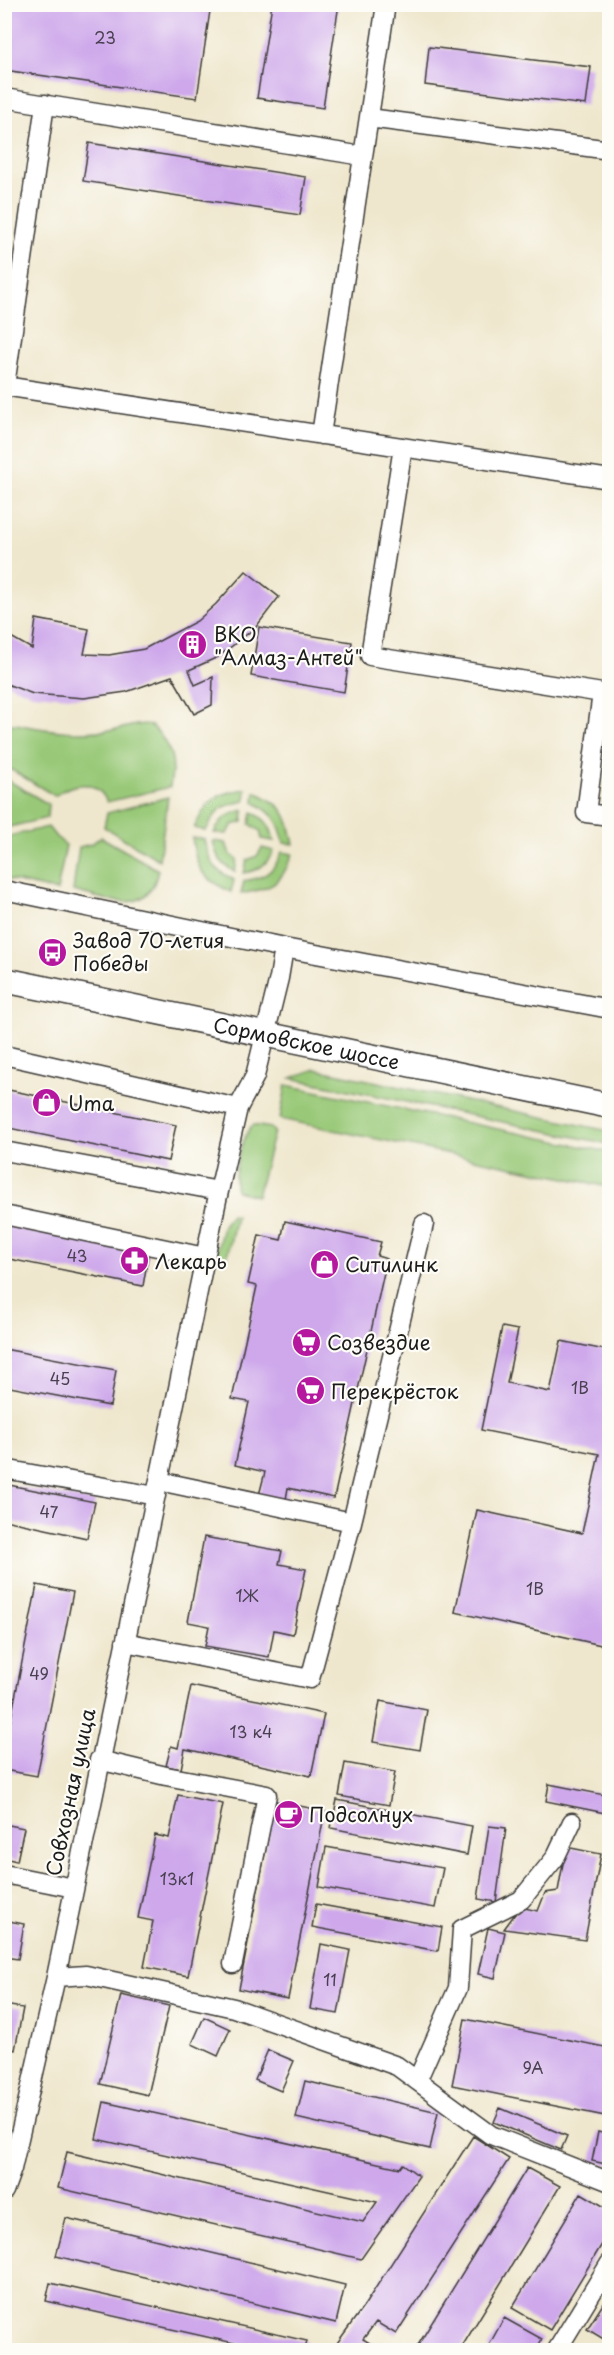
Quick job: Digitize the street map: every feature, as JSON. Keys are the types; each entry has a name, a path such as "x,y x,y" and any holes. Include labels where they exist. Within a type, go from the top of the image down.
{"main road":[{"name":"Сормовское шоссе","path":"4,980 609,1106"}],"street":[{"path":"321,435 386,4"},
{"path":"4,98 363,156"},
{"path":"45,104 5,386 609,479"},
{"path":"369,118 609,150"},
{"path":"403,447 370,656 602,693 586,813 609,816"},
{"path":"4,890 284,948 609,1009"},
{"name":"Совхозная улица","path":"4,2191 12,2169 56,1977 99,1760 219,1191 238,1108 255,1076 284,948"},
{"path":"4,1055 238,1108"},
{"path":"4,1150 219,1191"},
{"path":"4,1215 206,1257"},
{"path":"125,1642 310,1678 352,1522 424,1224"},
{"path":"4,1469 157,1489 352,1522"},
{"path":"99,1760 267,1796 233,1964"},
{"path":"417,2081 458,1988 462,1929 521,1900 555,1858 572,1822"},
{"path":"4,1874 74,1888"},
{"path":"56,1977 86,1976 234,2008 397,2066 491,2135 609,2182"},
{"path":"557,2350 609,2262"}],"green space":[{"path":"16,724 79,732 149,725 160,735 171,755 173,765 170,787 107,802 97,789 83,785 76,785 55,796 5,766 5,725"},
{"path":"4,778 48,804 47,818 5,828"},
{"path":"246,789 245,801 221,809 206,831 194,828 208,804 213,800 226,793"},
{"path":"255,792 279,806 284,812 294,844 284,843 275,818 254,802"},
{"path":"168,797 159,860 104,827 107,813"},
{"path":"244,810 243,822 233,825 227,834 214,833 226,817"},
{"path":"252,812 267,824 274,841 262,839 260,831 250,824"},
{"path":"48,827 66,845 57,891 5,879 5,837"},
{"path":"101,837 158,870 153,885 146,895 125,902 73,891 79,847 91,844"},
{"path":"192,838 204,839 213,864 234,880 231,892 213,882 202,872 196,858"},
{"path":"213,841 226,843 230,854 237,859 235,872 220,860"},
{"path":"262,848 274,851 262,866 244,873 247,860 257,856"},
{"path":"282,852 293,854 279,879 269,887 241,894 244,881 268,873"},
{"path":"316,1069 609,1131 609,1144 291,1078"},
{"path":"286,1085 609,1152 609,1187 280,1119"},
{"path":"253,1125 271,1128 274,1132 257,1196 237,1191 235,1185 239,1156 245,1137"},
{"path":"231,1215 236,1216 226,1262 215,1260 223,1225"}],"building":[{"path":"4,4 211,4 197,98 4,70"},
{"path":"272,4 339,4 323,108 257,98"},
{"path":"429,47 591,67 586,105 425,85"},
{"path":"89,143 306,177 300,215 83,181"},
{"name":"ВКО \"Алмаз-Антей\"","path":"246,571 279,597 256,627 218,657 189,670 195,685 213,677 212,705 194,714 172,676 126,692 84,698 33,694 4,683 4,633 32,649 36,619 89,629 84,654 109,655 144,649 197,621"},
{"path":"259,627 352,642 344,692 251,676"},
{"path":"4,1089 176,1125 168,1161 4,1127"},
{"name":"Созвездие","path":"285,1221 381,1242 377,1256 387,1259 334,1498 288,1488 285,1505 258,1499 265,1472 235,1465 249,1402 232,1399 257,1286 248,1284 259,1235 281,1240"},
{"path":"4,1222 149,1251 143,1286 4,1258"},
{"path":"502,1327 518,1330 507,1383 550,1392 561,1341 610,1351 610,1647 455,1612 477,1510 582,1533 599,1454 481,1430"},
{"path":"4,1349 116,1370 110,1406 4,1386"},
{"path":"4,1484 95,1502 87,1538 4,1520"},
{"path":"204,1537 282,1551 279,1564 306,1569 293,1634 274,1630 269,1657 205,1646 209,1626 188,1622"},
{"path":"37,1585 73,1592 37,1776 4,1770 4,1754"},
{"path":"191,1686 324,1714 311,1776 185,1749 181,1769 166,1766 171,1746 178,1748"},
{"path":"380,1701 427,1710 420,1750 373,1742"},
{"path":"345,1763 395,1772 389,1805 339,1796"},
{"path":"549,1784 610,1796 610,1814 546,1801"},
{"path":"178,1795 223,1804 188,1976 144,1967 153,1921 138,1918 155,1835 169,1838"},
{"path":"337,1800 472,1826 467,1855 331,1828"},
{"path":"275,1801 325,1811 288,1999 239,1989"},
{"path":"4,1824 24,1828 17,1861 4,1858"},
{"path":"489,1826 506,1828 496,1902 478,1899"},
{"path":"326,1847 443,1868 435,1908 319,1887"},
{"path":"566,1847 601,1854 585,1940 504,1929 520,1907 538,1911 545,1893 558,1891"},
{"path":"316,1904 442,1927 438,1951 312,1927"},
{"path":"4,1920 24,1924 18,1959 4,1957"},
{"path":"488,1928 505,1932 495,1978 478,1974"},
{"path":"321,1944 350,1950 338,2014 310,2009"},
{"path":"121,1995 169,2006 148,2095 100,2084"},
{"path":"4,2005 23,2008 15,2050 4,2048"},
{"path":"204,2017 230,2029 218,2056 192,2044"},
{"path":"465,2019 610,2048 610,2117 452,2085"},
{"path":"268,2050 294,2061 281,2091 255,2080"},
{"path":"305,2081 438,2112 430,2149 296,2118"},
{"path":"104,2102 400,2168 403,2164 419,2176 361,2259 58,2188 67,2152 363,2222 377,2202 96,2139"},
{"path":"500,2108 567,2136 561,2150 494,2122"},
{"path":"598,2132 610,2135 610,2165 592,2161"},
{"path":"473,2136 509,2159 396,2334 376,2322 363,2339 381,2350 332,2350 364,2306"},
{"path":"527,2168 560,2186 460,2350 415,2350"},
{"path":"581,2193 610,2210 610,2231 550,2330 512,2308"},
{"path":"66,2218 345,2285 336,2323 56,2256"},
{"path":"50,2283 307,2341 305,2350 265,2350 46,2301"},
{"path":"610,2293 610,2343 587,2329"},
{"path":"504,2318 542,2339 536,2350 487,2349"}],"place":[{"name":"ВКО \"Алмаз-Антей\"","path":"193,645"},
{"name":"Завод 70-летия Победы","path":"52,952"},
{"name":"Uma","path":"47,1103"},
{"name":"Лекарь","path":"134,1261"},
{"name":"Ситилинк","path":"324,1264"},
{"name":"Созвездие","path":"306,1342"},
{"name":"Перекрёсток","path":"310,1391"},
{"name":"Подсолнух","path":"288,1814"}]}
